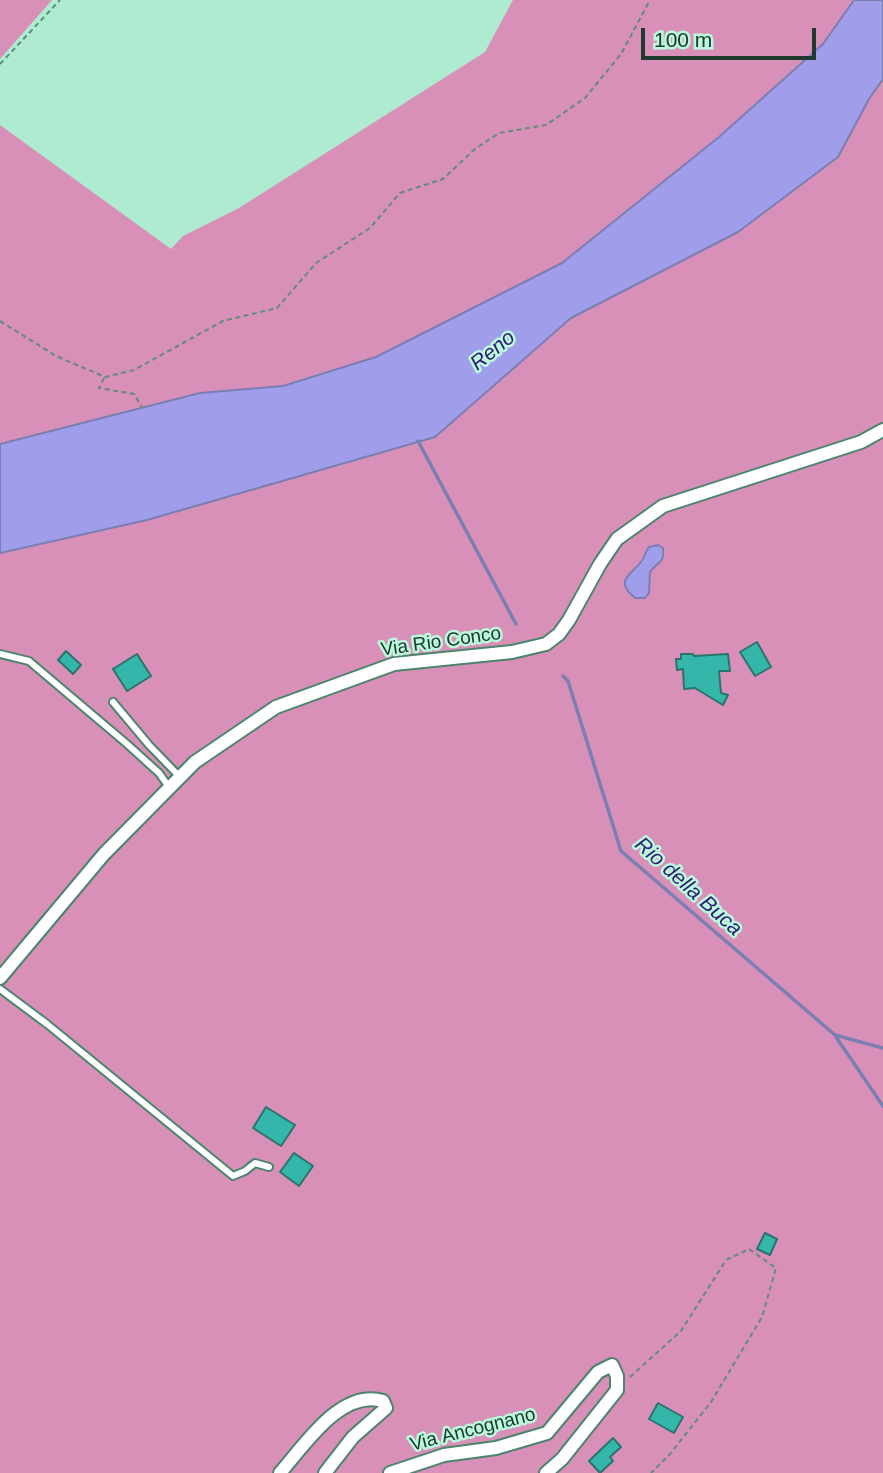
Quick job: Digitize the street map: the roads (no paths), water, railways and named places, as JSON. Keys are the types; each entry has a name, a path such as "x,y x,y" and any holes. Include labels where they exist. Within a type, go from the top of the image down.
{"street":[{"name":"Via Rio Conco","path":"0,978 104,853 195,762 276,707 394,664 512,652 546,644 559,634 569,620 600,564 617,540 663,506 848,446 883,430"},
{"name":"Via Ancognano","path":"390,1473 444,1455 496,1448 547,1433 598,1372 612,1365 617,1376 617,1390 562,1459 546,1473"},
{"path":"280,1473 330,1415 363,1399 383,1401 386,1408 353,1437 325,1473"}],"lane":[{"path":"0,654 29,661 38,668 159,773 169,788"},
{"path":"113,702 180,777"},
{"path":"0,989 233,1175 245,1171 255,1163 269,1167"}],"water":[{"name":"Reno","path":"854,0 883,0 883,79 869,99 838,157 738,232 571,318 435,437 147,520 0,553 0,444 200,393 283,386 376,357 562,263 719,137 823,44"},
{"path":"658,545 663,548 663,557 650,572 649,593 645,598 635,598 625,586 626,578 641,562 649,547"}],"waterway":[{"path":"418,441 516,624"},
{"name":"Rio della Buca","path":"563,676 568,681 621,851 835,1035 883,1048"},
{"path":"836,1037 883,1106"}]}
